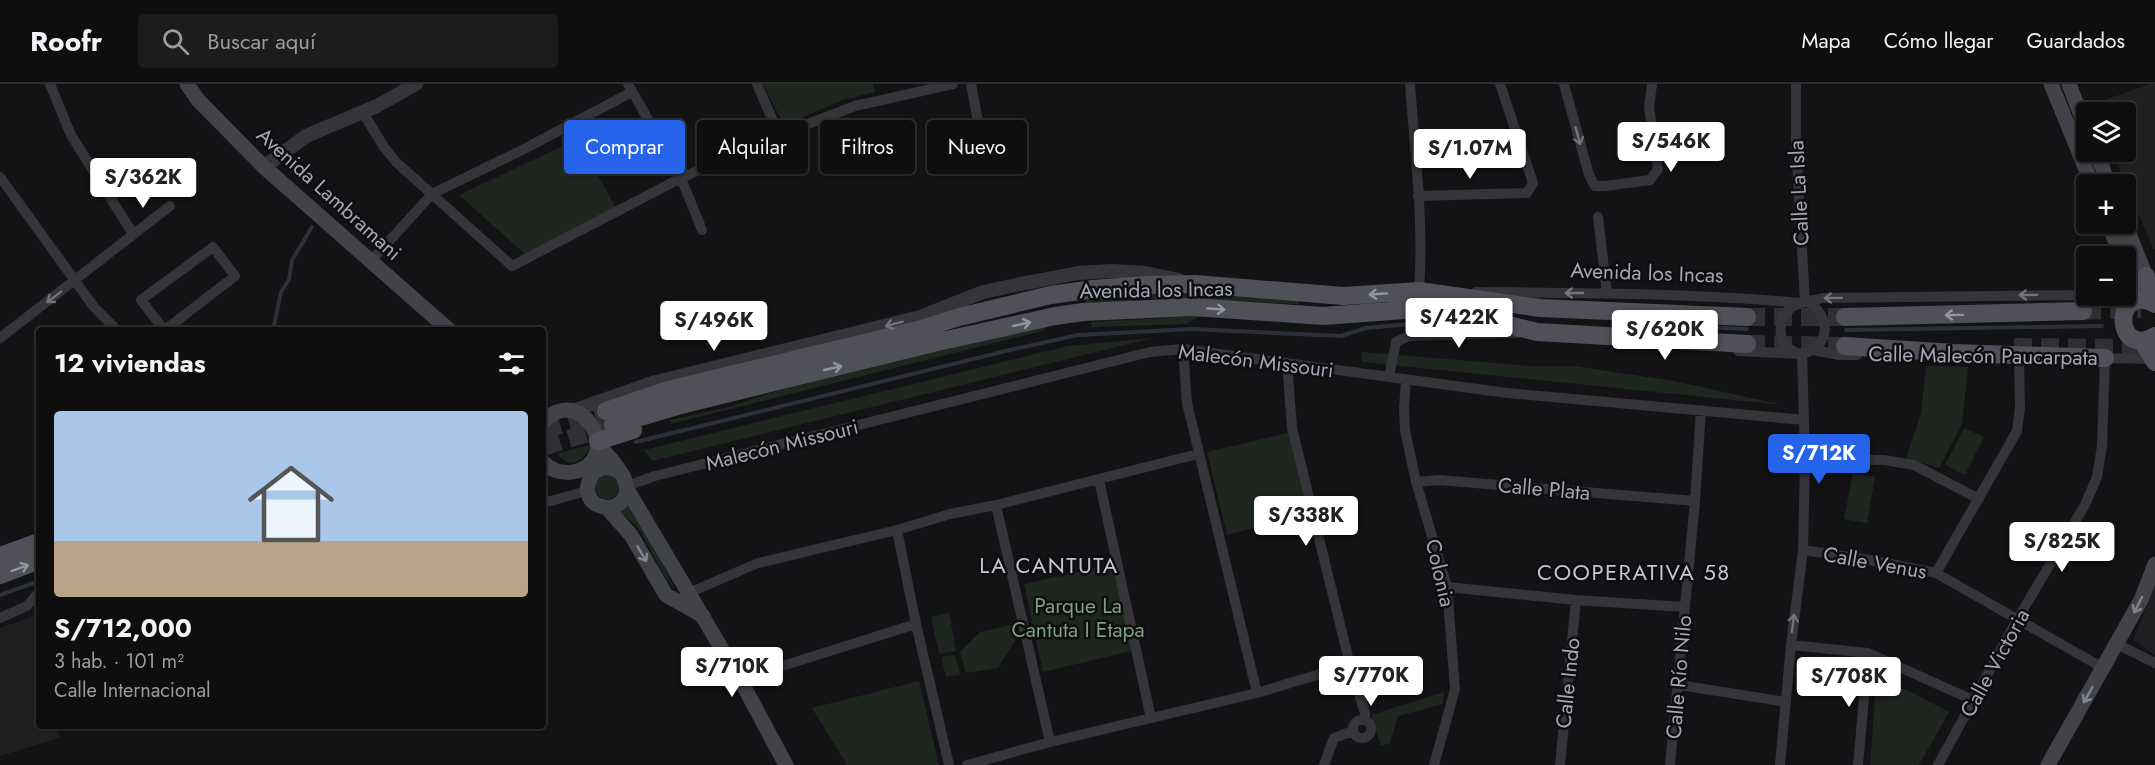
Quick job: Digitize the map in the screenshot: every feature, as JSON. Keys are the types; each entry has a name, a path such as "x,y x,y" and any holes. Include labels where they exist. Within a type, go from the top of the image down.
{"main road":[{"name":"Avenida Lambramani","path":"187,84 198,100 264,167 446,327"},
{"path":"2051,84 2088,174"},
{"path":"2069,84 2076,102"},
{"path":"2084,165 2088,162"},
{"path":"2127,234 2137,276 2155,304"},
{"name":"Avenida los Incas","path":"1746,344 1537,332 1446,310 1405,310 1323,316 1193,307 1134,309 1055,316 676,406 610,418 668,390 1070,291 1195,284 1344,296 1419,291 1540,308 1747,317"},
{"name":"Avenida los Incas","path":"2136,302 2142,300 2155,304"},
{"path":"1845,317 2054,312 2076,305"},
{"path":"2129,306 2123,316 2123,326 2129,335 2145,339 2154,360"},
{"path":"920,317 959,317"},
{"path":"1976,346 1845,346 1954,353 2111,358"},
{"path":"598,443 674,415 738,398 800,376"},
{"path":"546,404 580,414 593,425 598,443 625,481 742,683 786,765"},
{"path":"546,420 554,414 567,411"},
{"path":"546,464 554,470 571,473 579,470 592,460 598,443"},
{"path":"588,492 591,476 602,468 609,468 625,481 626,495 618,504 607,508"},
{"path":"571,473 600,506 607,508 631,535 666,595 703,616"},
{"path":"0,556 36,543"},
{"path":"0,575 36,561"},
{"path":"2051,764 2141,600 2155,564"}],"street":[{"path":"51,84 71,135 133,234"},
{"path":"264,167 306,136 363,112 416,84"},
{"path":"757,84 773,120"},
{"path":"808,124 855,106 953,84"},
{"path":"971,84 978,120"},
{"path":"1410,84 1418,196 1421,267 1419,291"},
{"path":"1418,196 1527,193 1533,183 1500,84"},
{"path":"1564,84 1589,176 1595,186 1650,180 1655,176 1658,169 1649,107 1652,84"},
{"name":"Calle La Isla","path":"1796,84 1796,144 1804,302"},
{"path":"371,261 432,194 526,148 630,88 681,178 702,230"},
{"path":"363,112 396,162 513,266 697,171"},
{"path":"0,177 94,307 114,327"},
{"path":"0,338 171,206"},
{"path":"1598,217 1607,293"},
{"path":"162,327 141,300 213,247 235,276 168,327"},
{"name":"Avenida los Incas","path":"567,411 652,383 920,317 983,292 1078,273 1145,273 1195,284"},
{"name":"Avenida los Incas","path":"1419,291 1607,293 1804,302 1823,298 2076,302"},
{"path":"1389,377 1396,342 1409,336 1537,332 1576,343 1800,354 1813,350 1823,339 1825,324 1820,311 1804,302 1787,311 1780,324 1782,339 1791,351 1800,354"},
{"path":"2111,358 2145,339"},
{"path":"1183,350 1187,404 1257,693"},
{"name":"Malecón Missouri","path":"625,481 649,478 1150,352 1183,350 1507,393 1804,420"},
{"name":"Calle Malecón Paucarpata","path":"1813,350 1839,355 2019,360 2111,358 2154,360"},
{"path":"1780,765 1791,645 1803,550 1805,459 1800,354"},
{"name":"Calle Victoria","path":"1938,765 2085,505 2097,477 2111,358"},
{"path":"1936,573 2017,431 2020,407 2019,360"},
{"path":"1287,363 1292,428 1350,665 1365,713 1365,720 1371,726 1370,735 1365,738 1359,738 1353,731 1334,738 1324,765"},
{"name":"Colonia","path":"1406,380 1405,430 1416,482 1447,587 1455,689 1434,765"},
{"name":"Calle Río Nilo","path":"1671,765 1701,410"},
{"path":"674,600 758,563 1198,454"},
{"path":"1805,459 1884,460 1914,465 1979,499"},
{"path":"1099,480 1151,718"},
{"name":"Calle Plata","path":"1416,482 1438,480 1695,501"},
{"path":"546,502 588,492"},
{"path":"996,505 1050,742"},
{"path":"897,530 949,765"},
{"name":"Calle Venus","path":"1803,550 1936,573 2103,668"},
{"path":"1447,587 1576,600 1685,607"},
{"path":"0,618 27,606 36,596"},
{"name":"Calle Indo","path":"1560,765 1576,600"},
{"path":"742,683 759,673 916,624"},
{"path":"2117,644 2155,663"},
{"path":"1791,645 1868,653 1975,700"},
{"path":"1858,765 1868,653"},
{"path":"967,765 1050,742 1257,693 1350,665"},
{"path":"1679,685 1786,702"}],"shaded area":[{"path":"2155,84 2155,249 2153,249 2136,208 2136,174 2122,174 2117,162 2136,162 2136,102 2099,102"},
{"path":"2155,585 2155,655 2133,640"},
{"path":"36,615 36,729 58,729 60,738 0,756 0,628"}],"green space":[{"path":"763,84 873,84 875,92 843,100 796,120 781,120"},
{"path":"564,145 564,174 597,174 616,208 526,255 459,195"},
{"path":"1136,293 1183,293 1300,301 1298,304 1147,299 1086,305 1085,299"},
{"path":"1200,316 1186,324 1091,327 1092,322"},
{"path":"1044,322 1046,330 671,424 669,420 728,407 780,390"},
{"path":"1153,338 652,461 644,450 1068,346"},
{"path":"1362,352 1529,366 1574,366 1674,381 1783,405 1362,362"},
{"path":"1926,366 1968,367 1962,424 1939,468 1906,458 1921,414"},
{"path":"1964,428 1984,437 1965,475 1945,465"},
{"path":"1288,433 1308,514 1227,535 1207,452"},
{"path":"592,444 581,459 573,463 562,459 557,454"},
{"path":"1853,473 1875,477 1867,523 1844,519"},
{"path":"607,475 616,478 619,487 616,496 607,499 598,496 595,487 598,478"},
{"path":"631,499 675,590 665,577 639,529 616,508"},
{"name":"Parque La Cantuta I Etapa","path":"1114,564 1131,651 1043,672 1024,584"},
{"path":"949,613 956,651 939,654 931,617"},
{"path":"1012,625 1016,639 998,668 966,673 960,652 980,632"},
{"path":"955,655 960,675 946,677 941,657"},
{"path":"1877,675 1949,712 1919,765 1870,765"},
{"path":"919,681 939,765 847,765 812,708"},
{"path":"1444,692 1443,704 1398,716 1390,743 1381,746 1371,715"}],"waterway":[{"path":"274,327 281,292 289,280 292,260 312,227"},
{"path":"636,442 1078,335 1191,329 1341,336 1366,328 1442,321"},
{"path":"1640,324 1747,329"},
{"path":"1846,330 2102,326"},
{"path":"0,595 36,582"}],"tunnel":[{"path":"2083,311 2141,309"},
{"path":"1747,317 1845,317"},
{"path":"1747,344 1845,346"},
{"path":"2014,347 2155,348"},
{"path":"546,429 606,411"},
{"path":"546,446 613,425"}],"district":[{"name":"LA CANTUTA","path":"1049,565"},
{"name":"COOPERATIVA 58","path":"1634,572"}]}
